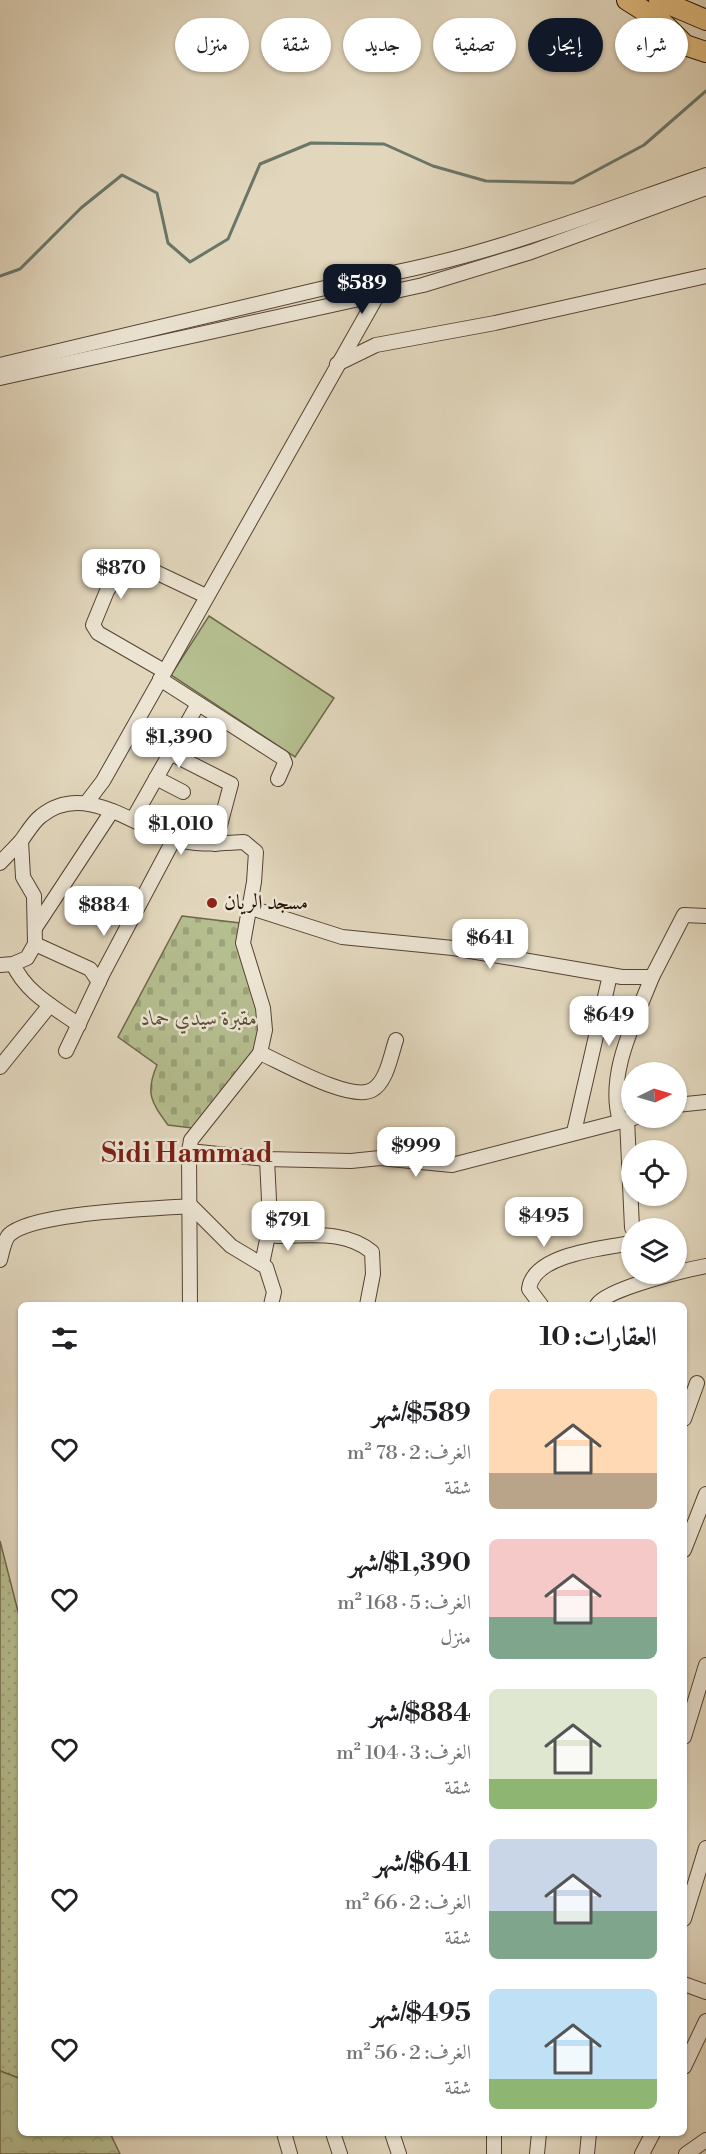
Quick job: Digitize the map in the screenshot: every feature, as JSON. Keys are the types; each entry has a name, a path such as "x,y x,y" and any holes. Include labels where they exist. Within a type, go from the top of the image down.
{"highway":[{"path":"627,0 656,18"},
{"path":"659,0 674,8 702,15"},
{"path":"688,46 704,51"}],"street":[{"path":"0,365 371,277 418,269 526,237 706,175"},
{"path":"0,378 423,285 531,252 706,188"},
{"path":"336,364 376,345 495,323 706,276"},
{"path":"362,299 371,277"},
{"path":"87,802 104,781 376,296"},
{"path":"206,596 128,559 107,591 93,625 98,633 162,675 198,704 283,758 285,764 278,779"},
{"path":"133,819 198,704"},
{"path":"170,753 231,784 215,844"},
{"path":"156,778 183,792"},
{"path":"0,863 41,816 64,804 87,802 133,819 174,839 215,844 244,842 256,852 254,882 243,943 263,1008 264,1030 260,1053 191,1140 189,1151 190,1302"},
{"path":"35,928 112,812"},
{"path":"66,1051 99,982 174,839"},
{"path":"21,841 23,877 34,896 35,944 27,958 7,965 50,1005 79,1025"},
{"path":"248,907 342,937 453,948 610,975 652,977"},
{"path":"622,1062 627,1039 652,977 684,915 706,916"},
{"path":"35,944 90,969 99,982"},
{"path":"574,1132 610,975"},
{"path":"0,1068 50,1005"},
{"path":"260,1053 326,1083 355,1093 373,1090 383,1078 396,1040"},
{"path":"621,1065 615,1102 621,1110"},
{"path":"687,1104 706,1102"},
{"path":"189,1151 267,1159 351,1161 380,1158 452,1165 621,1120"},
{"path":"627,1128 632,1218"},
{"path":"267,1159 270,1221 279,1236"},
{"path":"0,1260 8,1235 20,1227 49,1220 191,1206"},
{"path":"191,1206 231,1246 262,1264 270,1272 274,1292 272,1302"},
{"path":"262,1264 267,1240 271,1236 331,1234 364,1245 372,1252 374,1263 371,1302"},
{"path":"539,1302 528,1289 532,1276 543,1268 557,1259 621,1245"},
{"path":"687,1270 706,1266"},
{"path":"600,1302 605,1296 630,1284"},
{"path":"687,1410 696,1383"},
{"path":"687,1542 706,1494"},
{"path":"687,1727 706,1665"},
{"path":"687,1909 706,1848"},
{"path":"687,1985 706,1992"},
{"path":"687,2061 706,2021"},
{"path":"285,2136 290,2154"},
{"path":"334,2136 340,2154"},
{"path":"393,2136 399,2154"},
{"path":"494,2136 494,2154"},
{"path":"537,2154 538,2136"},
{"path":"587,2154 589,2136"},
{"path":"642,2154 651,2136"},
{"path":"686,2154 706,2140"}],"green space":[{"path":"209,616 334,698 295,757 171,675"},
{"name":"مقبرة سيدي حماد","path":"182,916 240,923 258,997 261,1025 260,1036 249,1059 192,1128 168,1125 157,1110 152,1097 151,1083 157,1065 118,1037"},
{"path":"0,1541 18,1611 18,2078 0,2071"},
{"path":"0,2071 18,2078 18,2136 111,2136 120,2154 0,2154"}],"waterway":[{"path":"0,276 20,269 81,208 122,175 157,193 168,243 190,262 228,239 260,164 311,143 384,144 433,166 486,181 573,183 644,145 706,91"}],"place":[{"name":"مسجد الريان","path":"212,903"}],"district":[{"name":"Sidi Hammad","path":"187,1154"}]}
